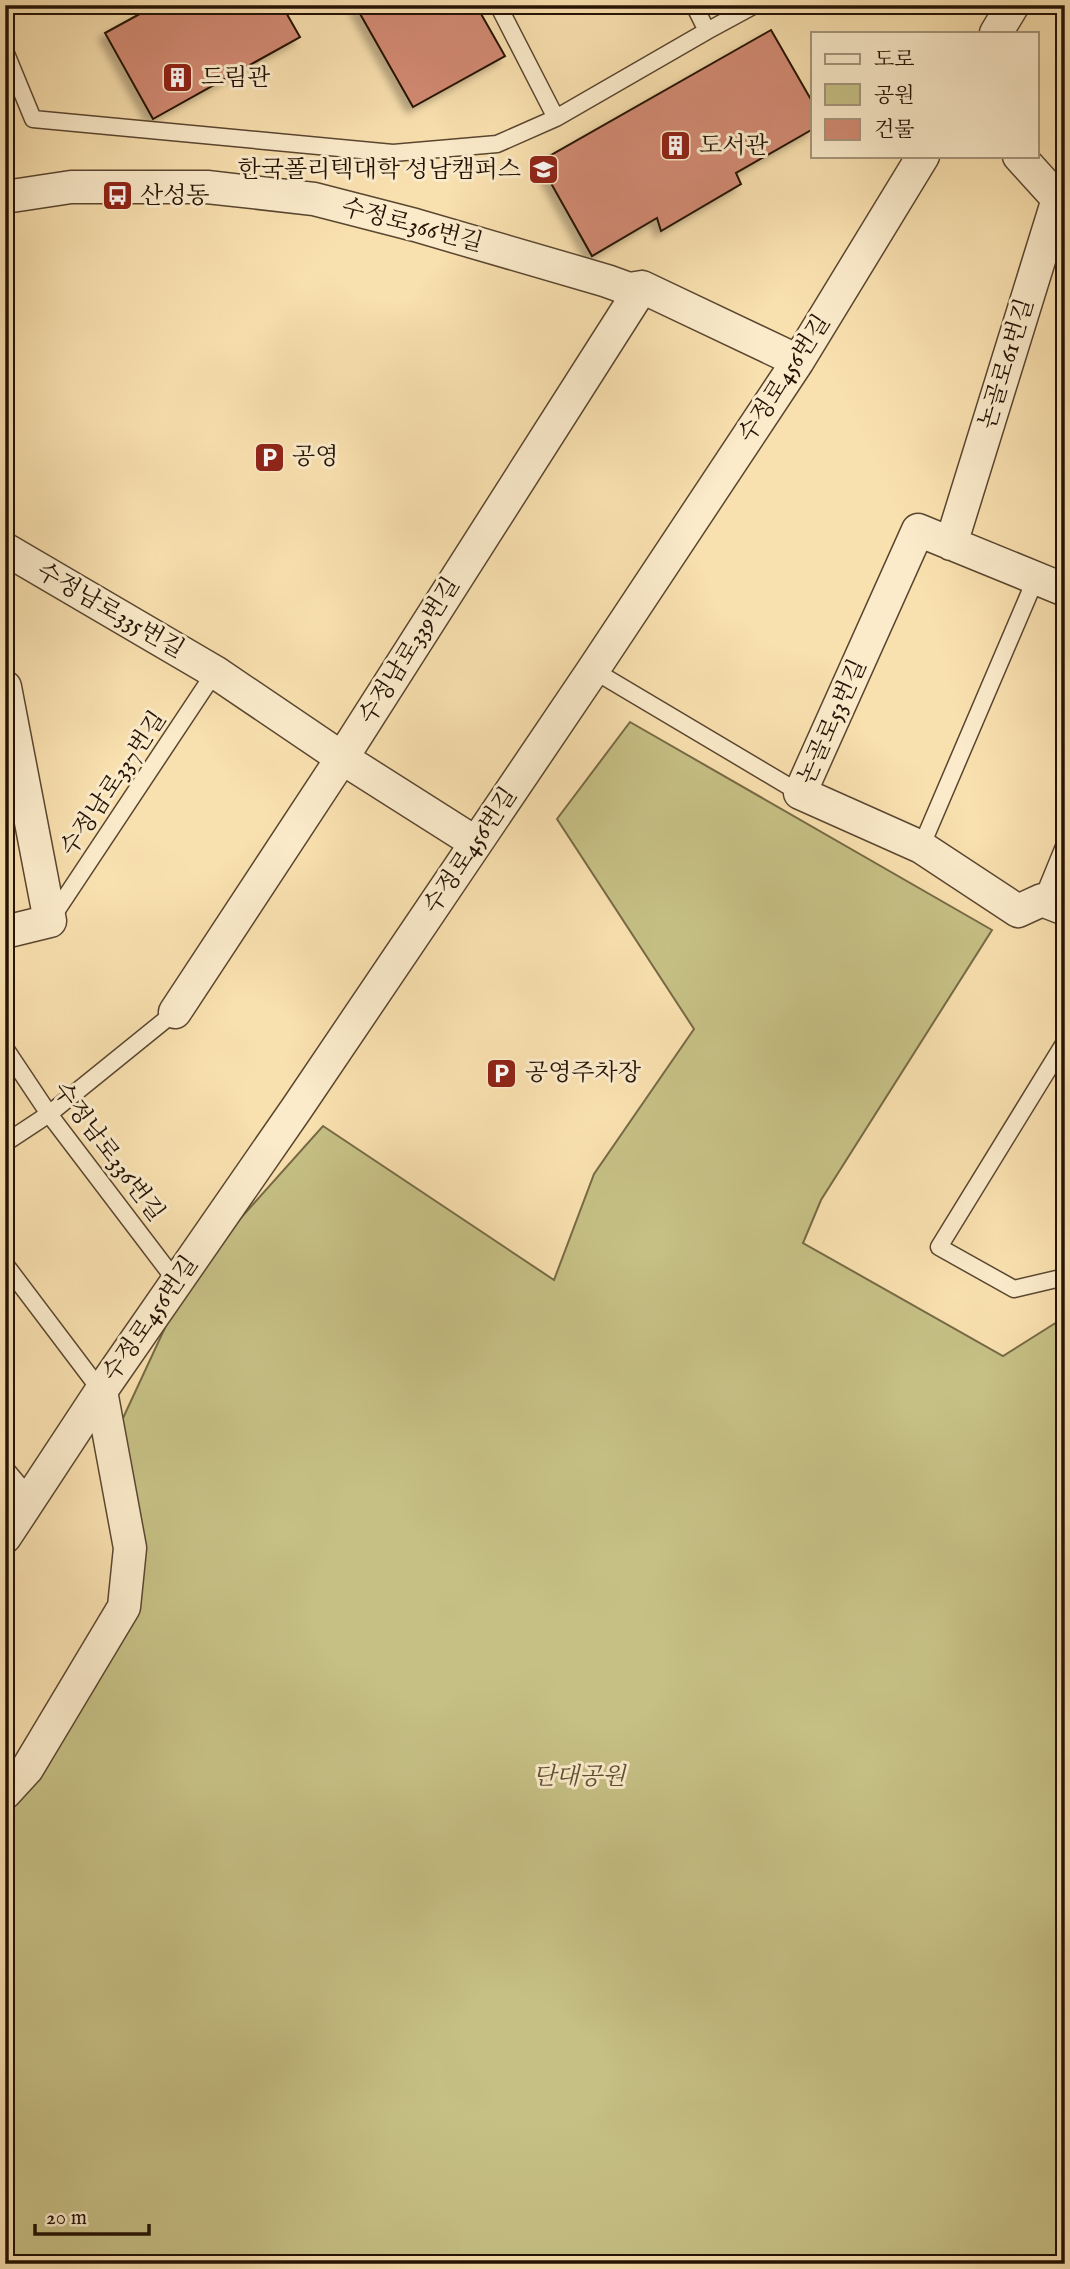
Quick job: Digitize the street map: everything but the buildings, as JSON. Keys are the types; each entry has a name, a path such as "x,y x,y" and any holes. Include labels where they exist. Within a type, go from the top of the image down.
{"street":[{"path":"997,32 1013,5"},
{"name":"수정로456번길","path":"5,1537 101,1391 297,1108 593,670 798,361 922,158"},
{"name":"논골로61번길","path":"951,544 1058,200 1021,158"},
{"name":"수정로366번길","path":"5,197 71,187 207,187 314,199 428,229 629,289 642,287 798,361"},
{"name":"수정남로339번길","path":"175,1012 342,758 642,287"},
{"name":"논골로53번길","path":"951,544 918,530 800,793 921,847 1018,911 1053,904"},
{"path":"951,544 1051,584"},
{"name":"수정남로335번길","path":"5,549 215,672 342,758 476,843"},
{"path":"5,687 50,921 5,932"},
{"path":"5,1793 27,1769 124,1607 130,1548 101,1391"}],"lane":[{"path":"498,5 556,118"},
{"path":"694,5 707,31"},
{"path":"5,51 33,119 393,153 497,144 556,118 755,5"},
{"path":"921,847 1051,584"},
{"path":"593,670 800,793"},
{"name":"수정남로337번길","path":"50,921 215,672"},
{"name":"논골로53번길","path":"1053,904 1065,844"},
{"path":"5,1143 49,1114 175,1012"},
{"path":"1065,1042 939,1247 1014,1289 1065,1277"},
{"name":"수정남로336번길","path":"5,1048 49,1114 176,1281"},
{"path":"5,1264 101,1391"},
{"path":"5,1468 30,1498"}],"green space":[{"name":"단대공원","path":"630,722 992,930 821,1200 803,1243 1003,1356 1065,1317 1065,2264 5,2264 5,1793 124,1607 117,1431 189,1276 323,1126 554,1280 594,1174 694,1029 557,819"}],"place":[{"name":"드림관","path":"178,78"},
{"name":"도서관","path":"676,146"},
{"name":"한국폴리텍대학 성남캠퍼스","path":"544,170"},
{"name":"산성동","path":"117,196"},
{"name":"공영","path":"269,457"},
{"name":"공영주차장","path":"502,1073"}]}
